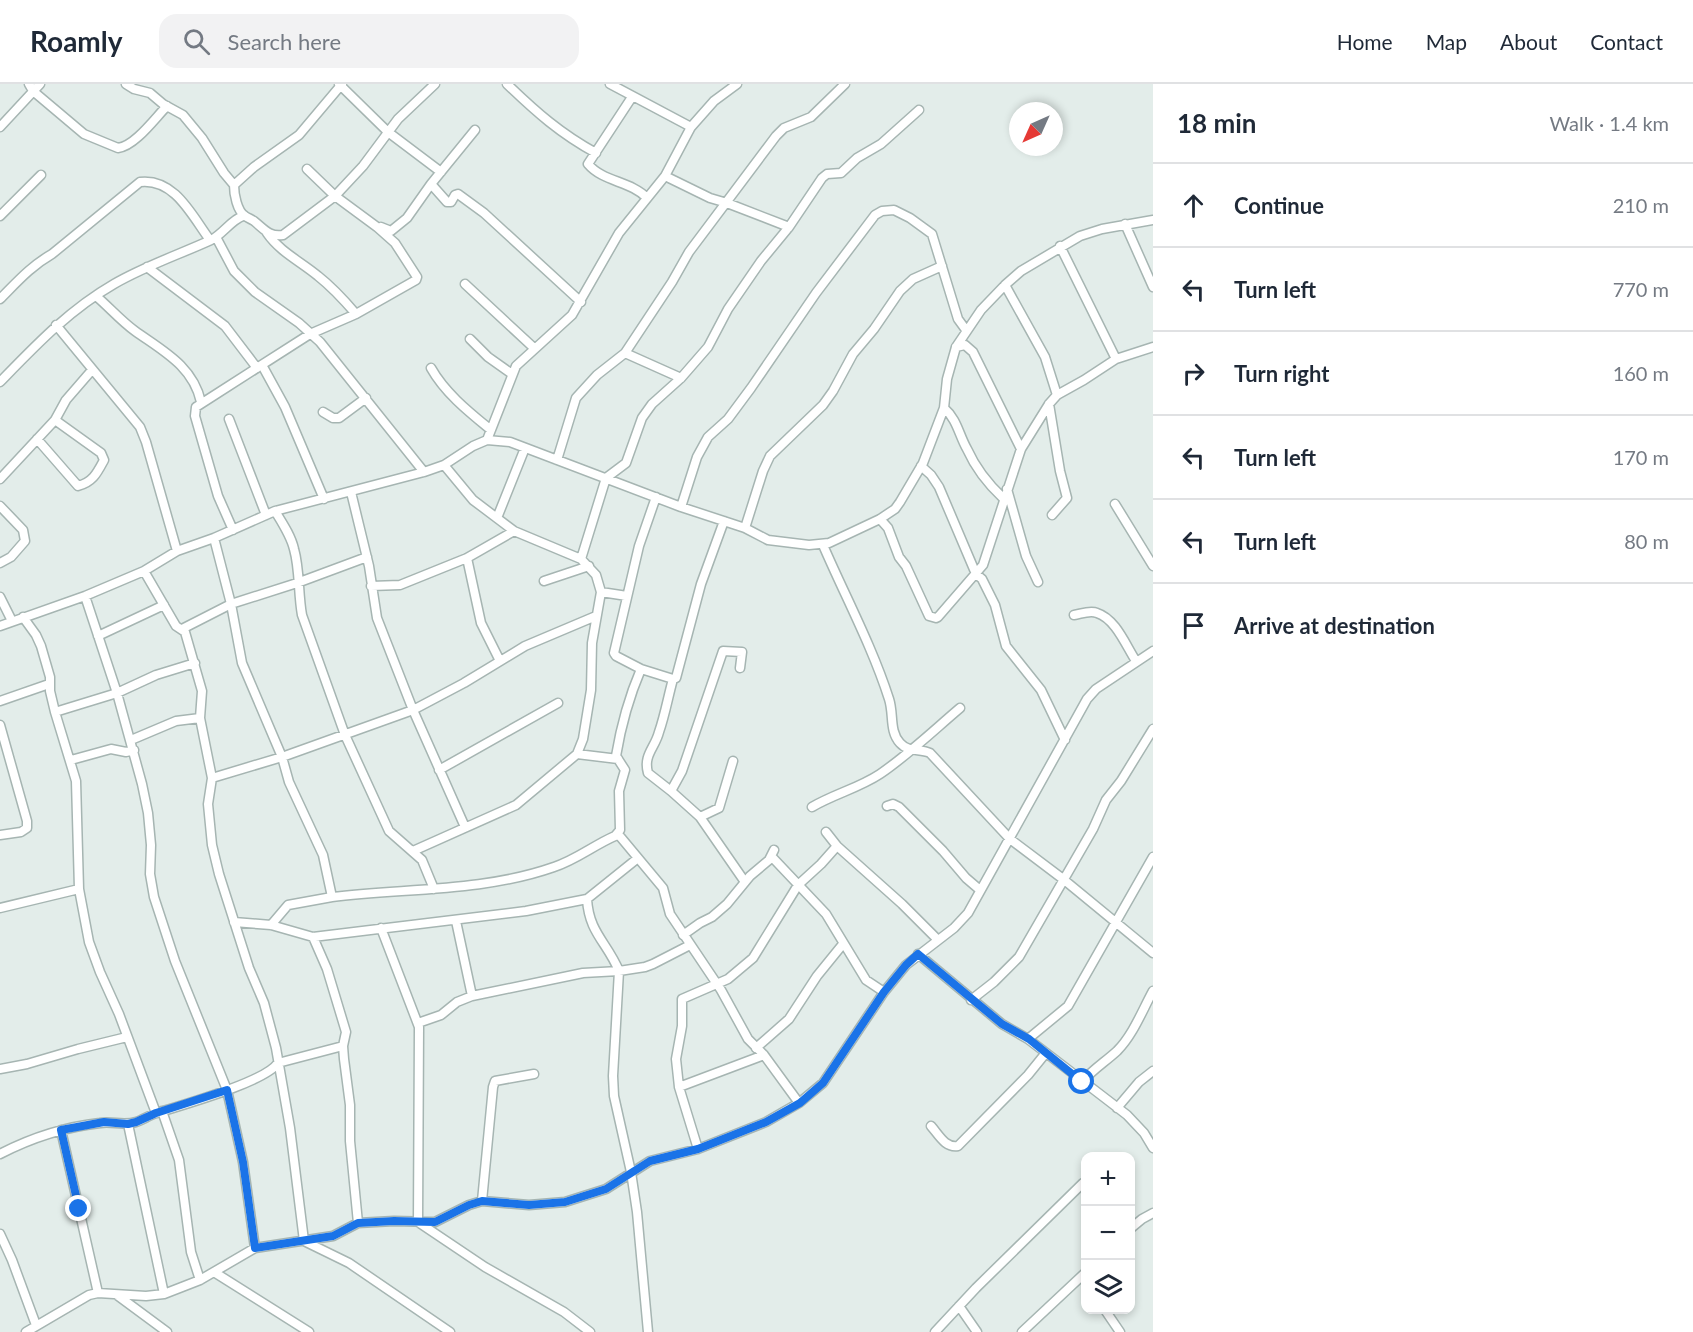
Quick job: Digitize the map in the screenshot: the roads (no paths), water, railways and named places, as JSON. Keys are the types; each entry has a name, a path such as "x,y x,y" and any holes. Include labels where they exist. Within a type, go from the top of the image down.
{"street":[{"path":"0,127 31,88 40,84"},
{"path":"267,233 276,236 283,235 335,196 363,166 398,119 435,84"},
{"path":"507,84 544,119 596,153"},
{"path":"610,84 691,127"},
{"path":"487,440 516,366 572,315 619,233 665,176 691,127 714,101 737,84"},
{"path":"558,459 576,398 597,375 625,353 689,252 782,129 811,117 845,84"},
{"path":"234,185 254,167 299,135 340,85 388,132 441,172"},
{"path":"133,86 150,93 187,119 234,185 236,201 243,216 254,221 280,250 325,282 356,314"},
{"path":"31,88 84,134 118,148 133,142 167,105"},
{"path":"632,97 589,162 589,166 637,189 647,198"},
{"path":"581,559 606,478 626,463 647,410 681,378 714,339 729,309 761,261 824,176 841,173 857,158 881,144 919,110"},
{"path":"377,226 391,231 404,221 475,130"},
{"path":"233,530 218,496 194,410 201,402 310,334 356,314 416,280 417,277 399,247 377,226 335,196 307,169"},
{"path":"0,216 41,175"},
{"path":"665,176 710,198 789,226"},
{"path":"0,299 20,277 52,254 140,182 160,183 174,192 213,239 241,279 320,342 424,472"},
{"path":"431,184 447,202 458,194 484,213 581,302"},
{"path":"681,507 697,457 708,437 728,419 816,293 875,215 882,211 894,210 932,234 958,319 966,330"},
{"path":"0,382 56,325 96,296 114,284 171,255 213,239 243,216"},
{"path":"0,626 85,596 144,571 177,551 214,538 266,515 424,472 444,465 473,446 487,440 510,441 681,507 745,528 768,540 823,545 880,519 900,502 921,466 944,408 947,379 956,347 981,310 1005,285 1021,271 1080,236 1125,224 1153,220"},
{"path":"1125,224 1153,287"},
{"path":"1060,246 1116,359"},
{"path":"745,528 770,456 823,405 853,354 874,329 900,291 913,279 942,266"},
{"path":"147,267 225,326 260,367 285,408 324,499"},
{"path":"465,284 534,348"},
{"path":"1005,285 1045,357 1057,394"},
{"path":"96,296 133,330 180,364 191,376 201,402"},
{"path":"56,325 140,427 177,551"},
{"path":"470,339 488,357 512,374"},
{"path":"956,347 965,345 973,352 1021,449"},
{"path":"880,519 888,528 899,557 906,566 925,609 932,618 938,617 982,565 1021,449 1049,404 1057,394 1116,359 1153,348"},
{"path":"625,353 681,378"},
{"path":"431,368 438,381 471,414 491,430"},
{"path":"0,479 55,420 66,400 92,370"},
{"path":"323,412 333,418 339,418 366,398"},
{"path":"1049,404 1067,498 1052,515"},
{"path":"944,408 953,417 978,470 987,483 1003,498"},
{"path":"229,419 266,515"},
{"path":"37,439 78,486 87,483 96,475 104,460 101,453 55,420"},
{"path":"497,518 525,448"},
{"path":"413,851 516,805 577,754 585,730 591,690 592,643 601,592 596,575 581,559 514,531 473,500 444,465"},
{"path":"921,466 939,487 976,574 982,579 995,606 1006,646 1041,690 1065,740"},
{"path":"1007,489 1026,556 1038,582"},
{"path":"351,492 367,557 377,618 413,710 465,827"},
{"path":"656,497 639,546 614,653 615,656 641,669 673,680"},
{"path":"1115,504 1153,566"},
{"path":"0,506 26,535 26,541 11,557 0,563"},
{"path":"276,512 294,548 302,615 345,735 389,831 422,860 434,888"},
{"path":"724,521 702,584 659,733 648,752 646,770 650,776 700,817 745,882"},
{"path":"371,586 400,585 467,558 514,531"},
{"path":"214,538 231,604 242,663 282,757 289,782 323,855 332,897"},
{"path":"823,545 847,594 890,701 894,733 901,744 910,750 925,750 934,757 1010,839 1153,953"},
{"path":"182,629 231,604 367,557"},
{"path":"467,558 481,623 500,661"},
{"path":"544,581 589,566"},
{"path":"144,571 176,626 185,632 202,691 200,718 212,778 208,804 209,825 219,874 249,968 264,1003 278,1063 290,1128 304,1241"},
{"path":"601,592 627,596"},
{"path":"85,596 134,750 148,813 151,845 150,874 154,897 179,972 227,1090 243,1162 255,1248"},
{"path":"0,597 12,621"},
{"path":"98,636 164,605"},
{"path":"1074,615 1096,612 1104,616 1136,661"},
{"path":"212,778 282,757 413,710 552,633 596,616"},
{"path":"23,617 36,634 41,646 50,676 49,684 55,712 76,781 79,889 89,942 94,959 179,1160 191,1252 200,1280"},
{"path":"671,791 682,771 723,651 742,652 740,668"},
{"path":"0,1234 12,1260 31,1330 98,1293 146,1296 164,1294 200,1280 255,1248 333,1236 358,1223 435,1222 482,1201 529,1205 565,1202 606,1189 650,1161 698,1149 766,1122 813,1093 829,1075 884,992 906,965 968,913 1087,699 1096,688 1153,651"},
{"path":"55,712 117,693 156,675 195,663"},
{"path":"641,669 632,689 616,756 625,766 619,790 618,834 663,888 668,910 716,983 747,1038 764,1055 800,1103"},
{"path":"0,701 49,684"},
{"path":"439,770 558,703"},
{"path":"812,807 859,786 881,773 960,708"},
{"path":"131,740 176,721 200,718"},
{"path":"0,725 27,828 21,832 0,835"},
{"path":"971,999 994,982 1019,957 1093,829 1106,800 1121,781 1153,729"},
{"path":"70,760 111,749 126,752 134,750"},
{"path":"577,754 618,759"},
{"path":"700,817 719,808 734,761"},
{"path":"887,806 894,804 898,807 980,890"},
{"path":"826,832 837,846 902,904 938,940"},
{"path":"271,925 288,906 332,897 474,885 555,867 618,834"},
{"path":"698,1149 679,1087 675,1059 682,1026 682,999 728,979 753,958 798,885 837,846"},
{"path":"683,935 712,917 727,904 773,853 798,885 826,914 866,980 884,992"},
{"path":"1029,1039 1068,1006 1153,857"},
{"path":"234,922 271,925 313,937 526,911 587,899 638,858"},
{"path":"0,908 79,889"},
{"path":"587,899 591,924 619,971 614,1096 631,1172 648,1332"},
{"path":"456,921 472,996"},
{"path":"381,928 418,1023 418,1222"},
{"path":"313,937 327,969 345,1025 343,1046 350,1105 358,1223"},
{"path":"756,1048 789,1019 817,976 843,944"},
{"path":"418,1023 441,1015 457,1002 472,996 584,972 619,971 653,964 690,945"},
{"path":"918,954 1002,1024 1029,1039 1045,1054 1136,1123 1153,1148"},
{"path":"1082,1082 1118,1050 1153,991"},
{"path":"0,1069 34,1063 78,1048 127,1037"},
{"path":"0,1154 15,1146 61,1130 104,1122 128,1124 227,1090 270,1070 278,1063 343,1046"},
{"path":"931,1126 946,1144 952,1147 958,1146 1028,1075 1045,1054"},
{"path":"679,1087 764,1055"},
{"path":"1117,1108 1139,1082 1153,1071"},
{"path":"482,1201 492,1087 495,1081 534,1074"},
{"path":"128,1124 164,1294"},
{"path":"61,1130 98,1293"},
{"path":"935,1332 1081,1185"},
{"path":"1135,1225 1153,1213"},
{"path":"418,1222 485,1268 564,1312 590,1332"},
{"path":"304,1241 349,1263 450,1332"},
{"path":"214,1272 309,1332"},
{"path":"1022,1332 1081,1280"},
{"path":"116,1294 167,1332"},
{"path":"959,1306 977,1332"},
{"path":"1107,1314 1118,1332"}]}
